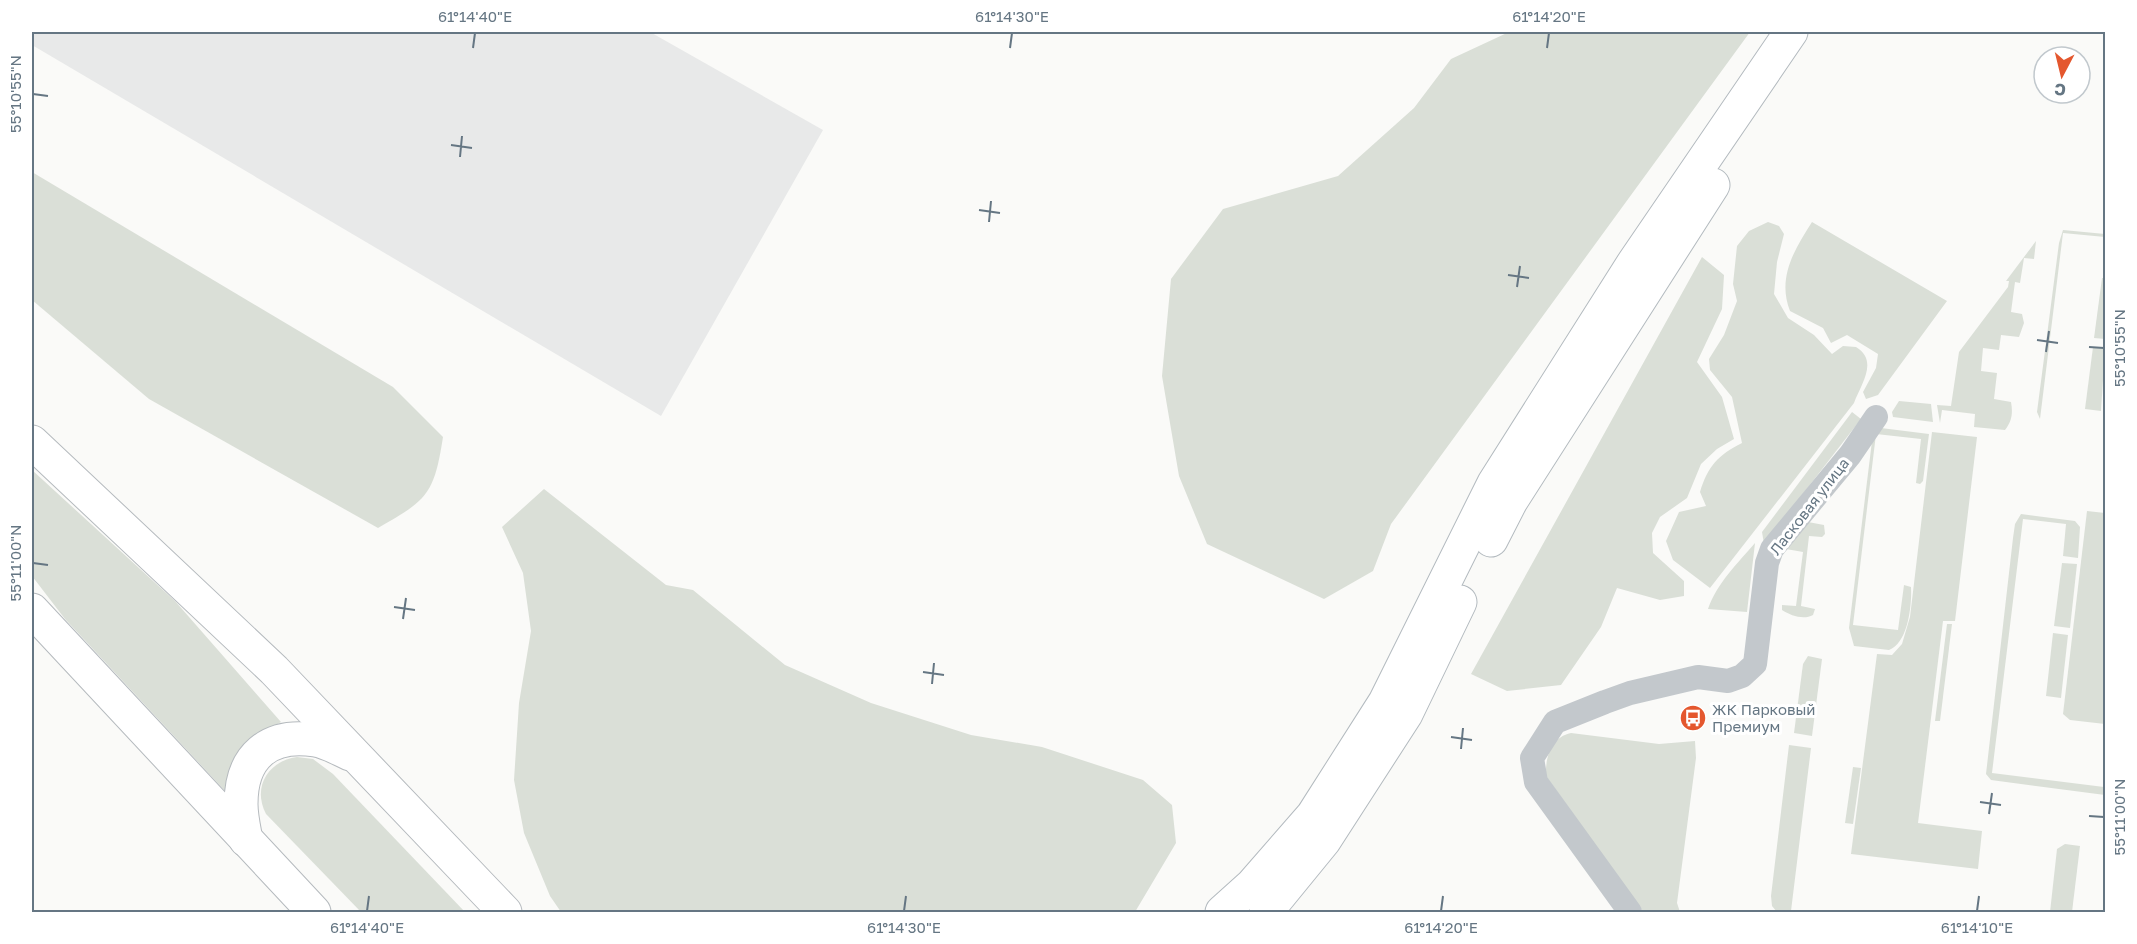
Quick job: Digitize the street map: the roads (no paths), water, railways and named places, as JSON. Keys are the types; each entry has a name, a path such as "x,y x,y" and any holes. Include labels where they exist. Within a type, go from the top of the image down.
{"main road":[{"path":"1222,912 1252,885 1313,815 1385,702 1494,483 1634,262 1791,32"},
{"path":"1266,912 1323,841 1407,714 1511,501 1754,121 1816,32"},
{"path":"32,442 274,670 505,912"},
{"path":"32,610 314,912"},
{"path":"246,840 241,804 246,773 261,749 286,739 317,740 357,757"}],"street":[{"name":"Ласковая улица","path":"1630,912 1536,782 1532,758 1554,722 1605,702 1698,677 1728,681 1742,676 1755,664 1768,558 1772,549 1850,455 1876,417"}],"place":[{"name":"ЖК Парковый Премиум","path":"1693,718"}]}
